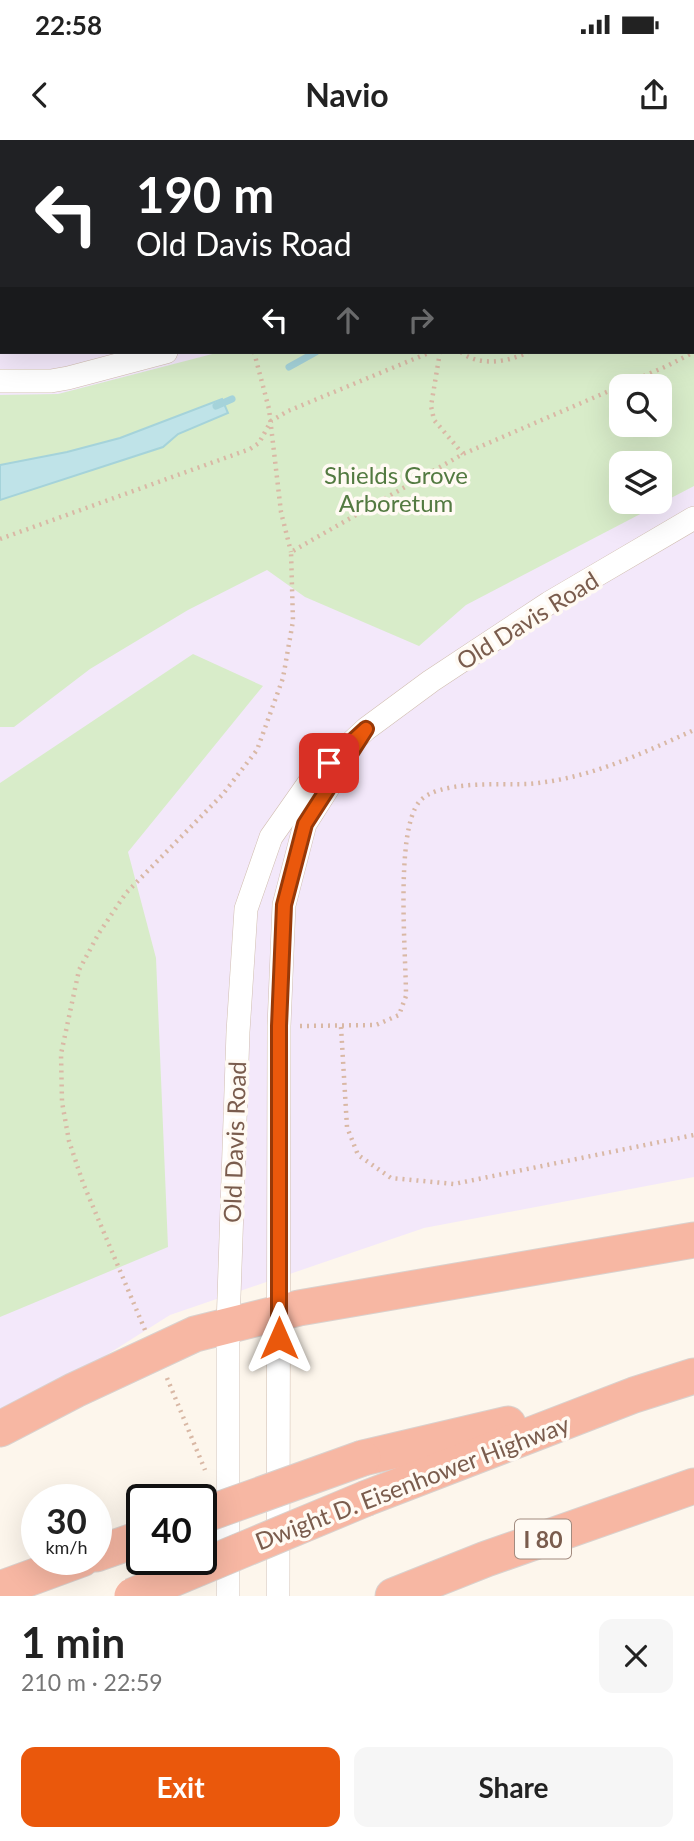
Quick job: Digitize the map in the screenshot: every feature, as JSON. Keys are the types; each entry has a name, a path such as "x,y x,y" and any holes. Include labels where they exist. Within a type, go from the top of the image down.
{"highway":[{"path":"0,1429 75,1390 195,1334 228,1325 279,1312 694,1240"},
{"name":"Dwight D. Eisenhower Highway","path":"132,1596 367,1498 634,1395 694,1376"},
{"path":"217,1510 363,1458 634,1395"},
{"name":"I 80","path":"393,1596 486,1559 694,1486"},
{"path":"0,1589 38,1575"}],"street":[{"path":"0,381 51,381 158,354"},
{"name":"Old Davis Road","path":"228,1596 228,1325 237,1032 246,909 271,837 311,780 366,729 431,681 549,603 694,518"},
{"name":"Old Davis Road","path":"278,1596 279,1026 284,905 305,824 366,729"}],"path":[{"path":"146,1334 83,1183 69,1141 62,1102 61,1054 79,970 99,933 127,892 223,794 257,750 284,678 293,621 291,552 281,512 271,421 254,354"},
{"path":"0,539 250,449 259,443 271,421 288,411 426,354"},
{"path":"440,354 431,406 435,420 463,454"},
{"path":"463,354 493,362 524,354"},
{"path":"291,552 463,454 690,354"},
{"path":"279,1026 376,1025 399,1015 406,996 404,854 409,821 420,800 446,788 557,781 627,760 694,730"},
{"path":"341,1027 347,1128 358,1155 391,1178 454,1184 694,1135"},
{"path":"166,1377 205,1471"}],"shaded area":[{"path":"0,354 694,354 694,1177 424,1228 170,1315 0,1422"}],"green space":[{"name":"Shields Grove Arboretum","path":"212,354 694,354 694,486 672,497 672,451 609,451 609,514 640,514 466,605 419,646 305,597 267,570 188,610 90,669 14,727 0,727 0,395 58,394"},
{"path":"193,654 263,686 128,852 156,958 168,1247 0,1317 0,783"}],"water":[{"path":"222,399 228,413 178,434 163,447 0,500 0,465 120,438"}],"waterway":[{"path":"289,367 312,354"},
{"path":"216,406 232,399"}],"route":[{"path":"279,1338 279,1026 284,905 305,824 366,729 329,763"}]}
